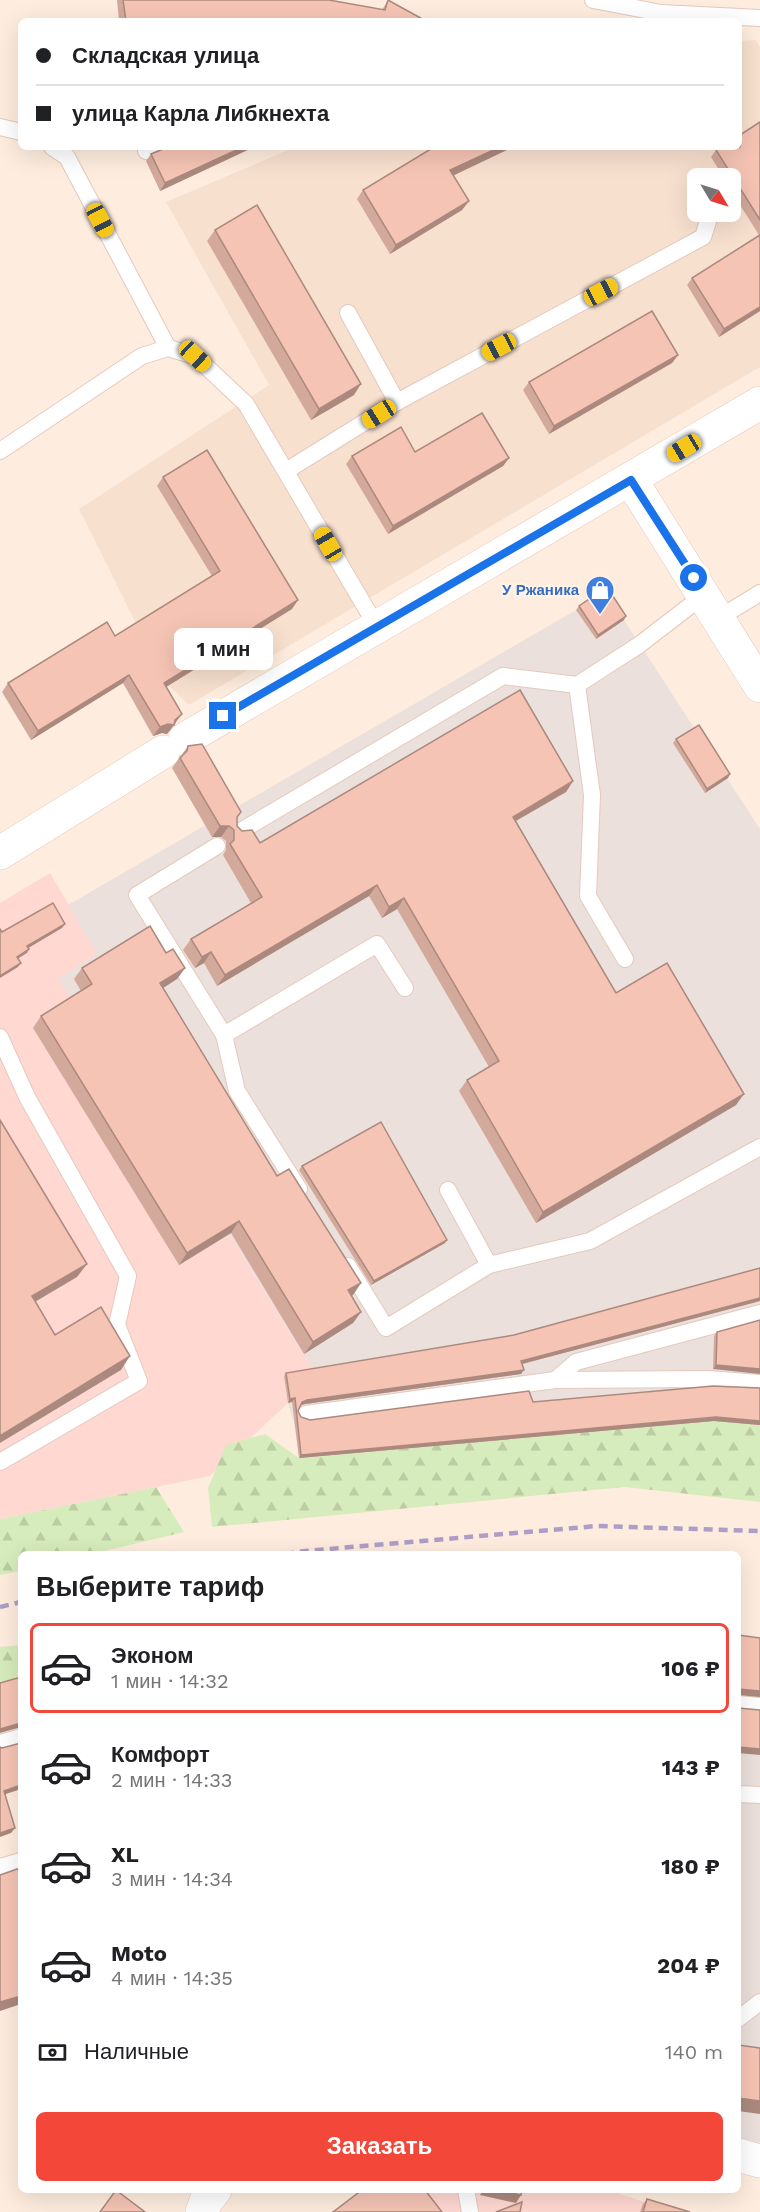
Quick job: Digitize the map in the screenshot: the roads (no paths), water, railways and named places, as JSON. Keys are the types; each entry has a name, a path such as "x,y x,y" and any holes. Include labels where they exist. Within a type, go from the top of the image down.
{"main road":[{"path":"0,853 174,745 760,404"},
{"path":"631,480 760,686"},
{"path":"741,2156 760,2162"}],"lane":[{"path":"594,0 661,13 760,18"},
{"path":"742,19 760,18"},
{"path":"0,127 18,131"},
{"path":"56,150 67,157 168,348"},
{"path":"286,471 397,402 703,237 708,222"},
{"path":"348,314 397,402"},
{"path":"0,451 142,356 168,348 195,356 246,404 376,627"},
{"path":"239,832 503,676 577,685 639,645 712,606 760,593"},
{"path":"577,685 592,795 588,896 625,959"},
{"path":"218,846 137,895 224,1035 237,1091 306,1200"},
{"path":"224,1035 377,944 405,988"},
{"path":"0,1037 27,1097 128,1276 117,1325 139,1381 0,1462"},
{"path":"337,1249 386,1328 489,1265 590,1241 760,1147"},
{"path":"448,1190 489,1265"},
{"path":"555,1380 576,1362 760,1313"},
{"path":"306,1414 555,1380 708,1379 760,1383"},
{"path":"741,1704 760,1706"},
{"path":"0,1743 18,1738"},
{"path":"741,1794 760,1795"},
{"path":"0,1867 18,1862"},
{"path":"741,2017 760,2002"},
{"path":"467,2193 470,2212"}],"railway":[{"path":"305,1551 597,1526 760,1531"},
{"path":"0,1607 18,1603"}],"place":[{"name":"У Ржаника","path":"600,616"}]}
